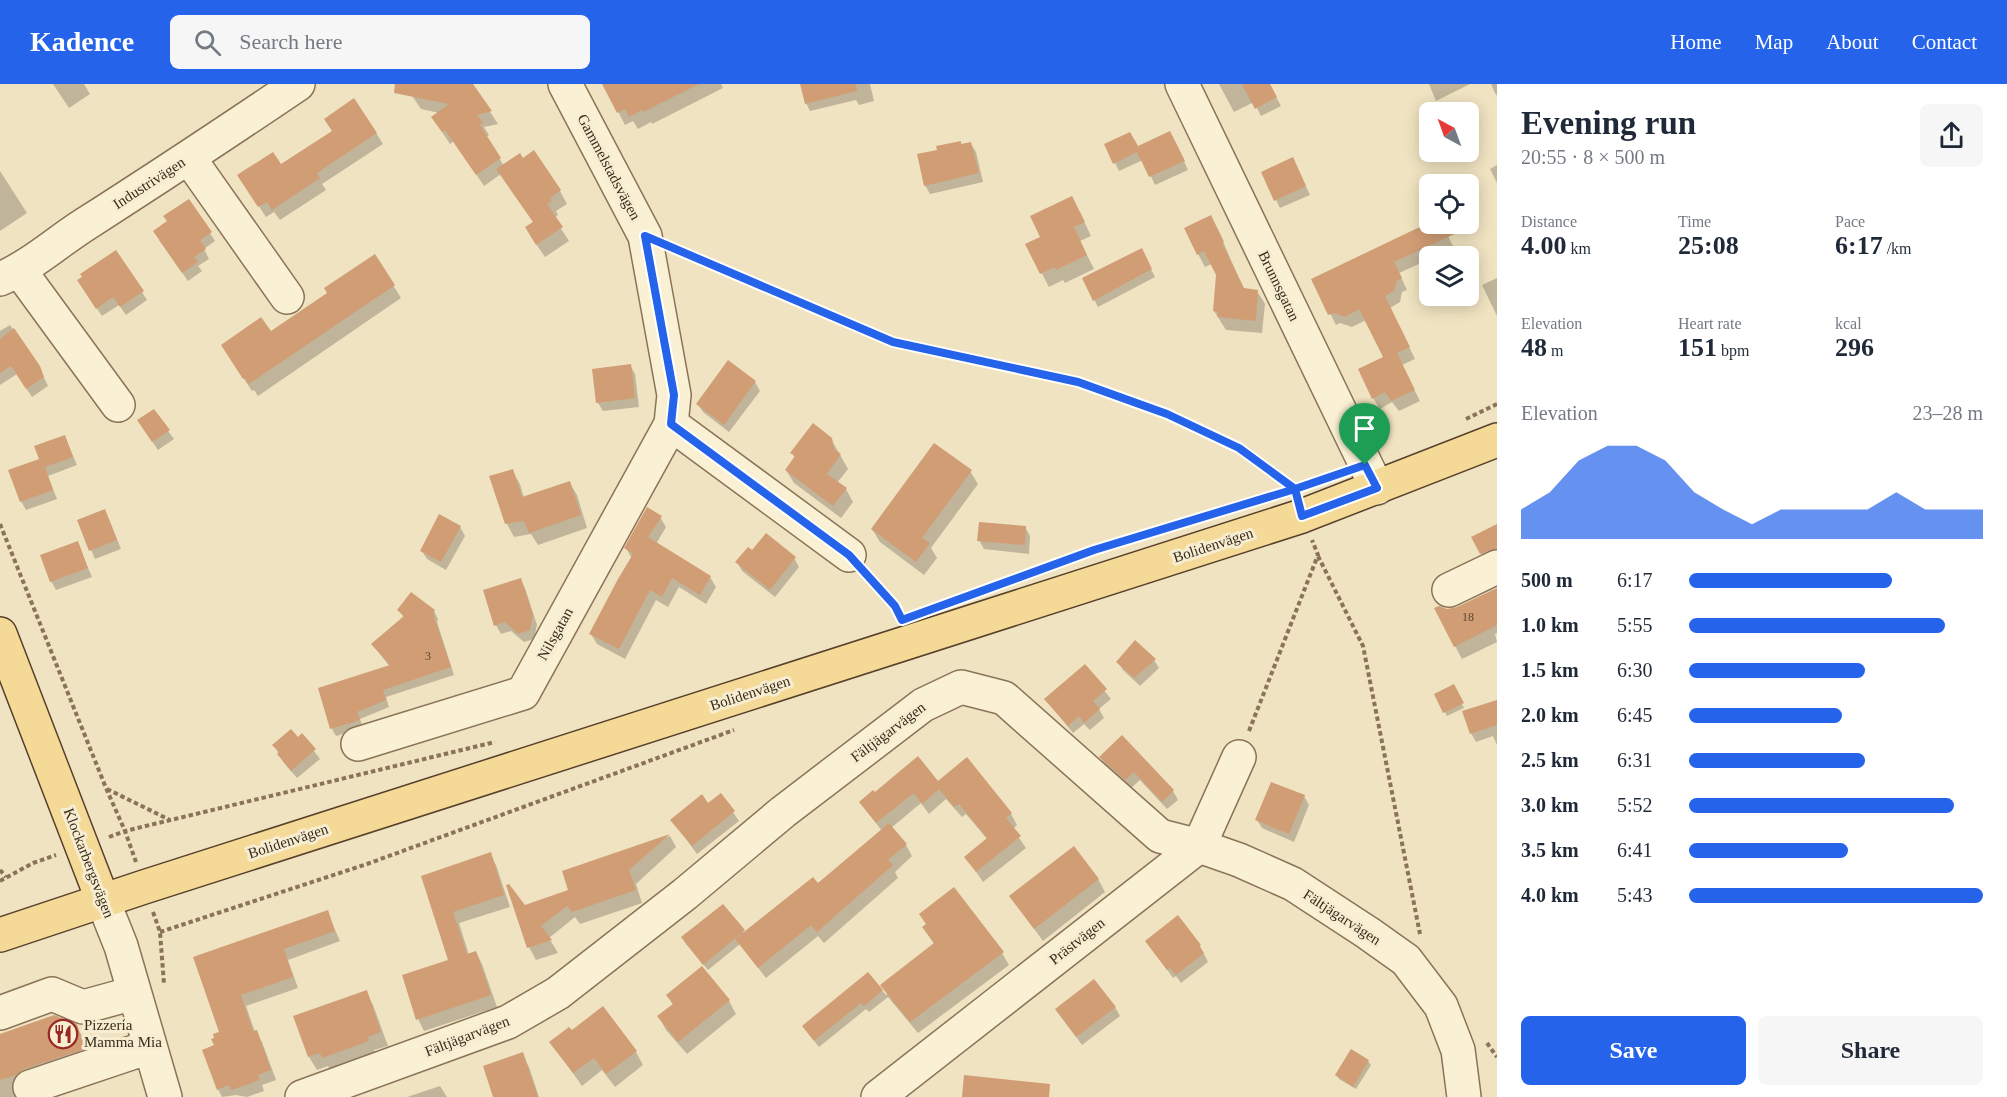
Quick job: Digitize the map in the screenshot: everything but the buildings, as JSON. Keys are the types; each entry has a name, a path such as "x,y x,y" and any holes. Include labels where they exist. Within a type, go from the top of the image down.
{"main road":[{"name":"Bolidenvägen","path":"0,935 1294,499 1377,488 1497,440"},
{"name":"Klockarbergsvägen","path":"0,634 103,901"}],"street":[{"name":"Industrivägen","path":"10,275 298,84"},
{"name":"Gammelstadsvägen","path":"565,84 645,236 674,395 671,424"},
{"name":"Brunnsgatan","path":"1182,84 1377,488"},
{"path":"189,158 287,297"},
{"path":"10,275 118,405"},
{"path":"671,424 849,555"},
{"name":"Nilsgatan","path":"358,744 523,693 671,424"},
{"path":"1449,590 1497,567"},
{"name":"Fältjägarvägen","path":"302,1097 508,1022 558,993 685,894 783,812 923,705 961,687 1004,698 1160,836 1239,860 1293,884 1406,960 1442,1006 1458,1050 1464,1097"},
{"name":"Prästvägen","path":"878,1097 1199,846 1239,757"},
{"name":"Klockarbergsvägen","path":"103,901 121,946 165,1097"},
{"path":"0,1013 52,994 83,1007 134,993"},
{"path":"30,1087 149,1047"}],"path":[{"path":"645,236 893,342 1078,382 1167,414 1239,448 1294,499 1318,555 1363,646 1424,953 1413,969"},
{"path":"1460,422 1497,404"},
{"path":"0,524 125,831 501,741"},
{"path":"849,555 895,606 902,620"},
{"path":"1239,757 1318,555"},
{"path":"166,992 163,981 160,932 367,864 738,729"},
{"path":"106,788 171,821"},
{"path":"0,881 33,863"},
{"path":"0,870 6,877"}],"place":[{"name":"Pizzeria Mamma Mia","path":"63,1034"}],"route":[{"path":"1365,465 1295,489 1094,550 902,620 895,606 849,555 671,424 674,395 645,236 893,342 1078,382 1167,414 1239,448 1295,489 1302,516 1377,488 1365,465"}]}
